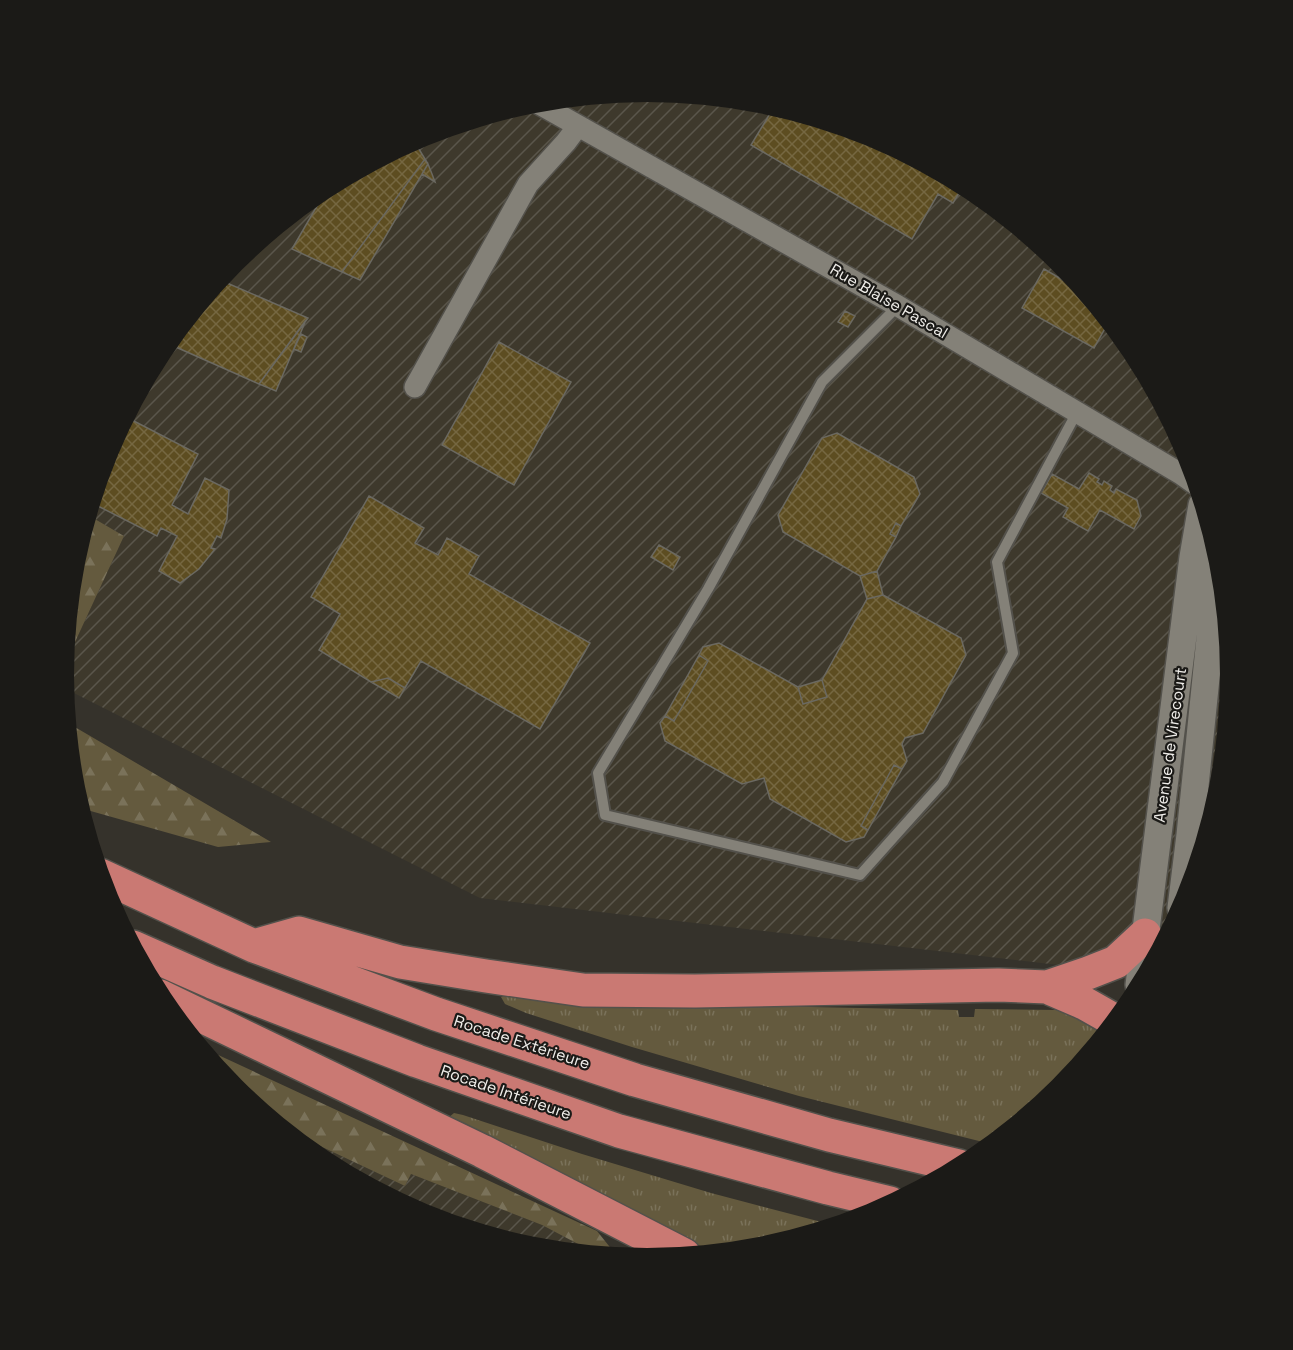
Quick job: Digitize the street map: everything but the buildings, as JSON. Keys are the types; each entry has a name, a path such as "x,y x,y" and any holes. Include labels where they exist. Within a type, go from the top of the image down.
{"highway":[{"name":"Rocade Extérieure","path":"112,881 254,946 436,1014 635,1080 829,1135 946,1163"},
{"path":"254,946 299,933 400,962 583,990 1047,987 1116,962 1145,935"},
{"name":"Rocade Intérieure","path":"146,953 212,982 417,1061 619,1131 876,1200"},
{"path":"1047,987 1107,1016"},
{"path":"178,1005 482,1151 669,1247"}],"street":[{"name":"Rue Blaise Pascal","path":"551,110 898,306 1183,475"},
{"path":"415,387 528,184 578,126"},
{"name":"Avenue de Virecourt","path":"1141,964 1199,523"},
{"name":"Avenue de Virecourt","path":"1186,867 1214,596"}],"lane":[{"path":"898,306 822,382 708,589 598,773 605,815 860,875 943,782 1013,653 996,562 1077,412"}],"shaded area":[{"path":"609,103 684,103 758,113 795,122 831,132 900,161 933,179 995,220 1052,270 1077,297 1101,326 1143,388 1176,456 1189,491 1200,527 1215,600 1220,675 1218,712 1215,750 1200,823 1176,894 1135,974 480,898 74,693 75,642 124,536 95,519 117,456 150,388 170,357 192,326 241,270 298,220 360,179 393,161 462,132 535,113 572,107"},
{"path":"323,1147 405,1186 411,1174 542,1225 577,1244 535,1237 462,1218 393,1189"}],"green space":[{"path":"95,519 124,536 75,642 78,600"},
{"path":"76,728 271,842 218,847 90,811 78,750"},
{"path":"510,993 661,1004 958,1010 959,1017 974,1017 975,1009 1057,1010 1085,1015 1099,1027 1052,1080 1024,1106 979,1141 799,1096 632,1047 526,1013 505,1004 501,997"},
{"path":"218,1055 597,1231 610,1247 577,1244 542,1225 411,1174 405,1186 323,1147 298,1130 241,1080"},
{"path":"454,1113 463,1115 711,1193 819,1221 758,1237 699,1245 530,1163 448,1118"}]}
